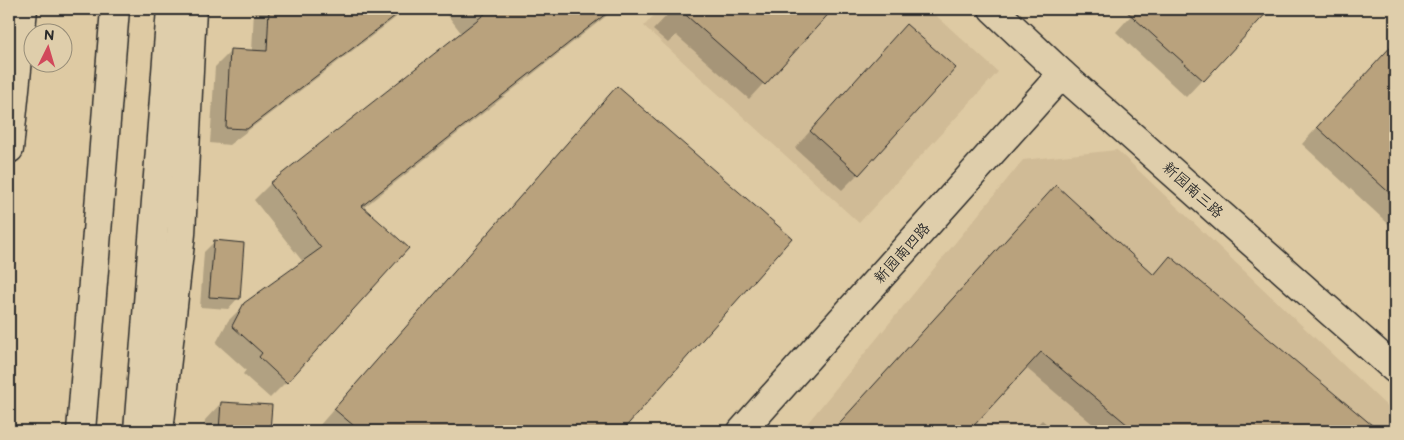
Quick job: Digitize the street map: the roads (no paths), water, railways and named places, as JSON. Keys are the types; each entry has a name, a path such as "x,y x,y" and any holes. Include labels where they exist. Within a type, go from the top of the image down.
{"main road":[{"path":"9,150 23,9"},
{"path":"81,431 115,9"},
{"path":"144,428 171,9"},
{"path":"144,428 181,234 192,9"},
{"name":"新园南三路","path":"992,9 1062,74 1395,370"},
{"name":"新园南四路","path":"742,431 1062,74"}]}
